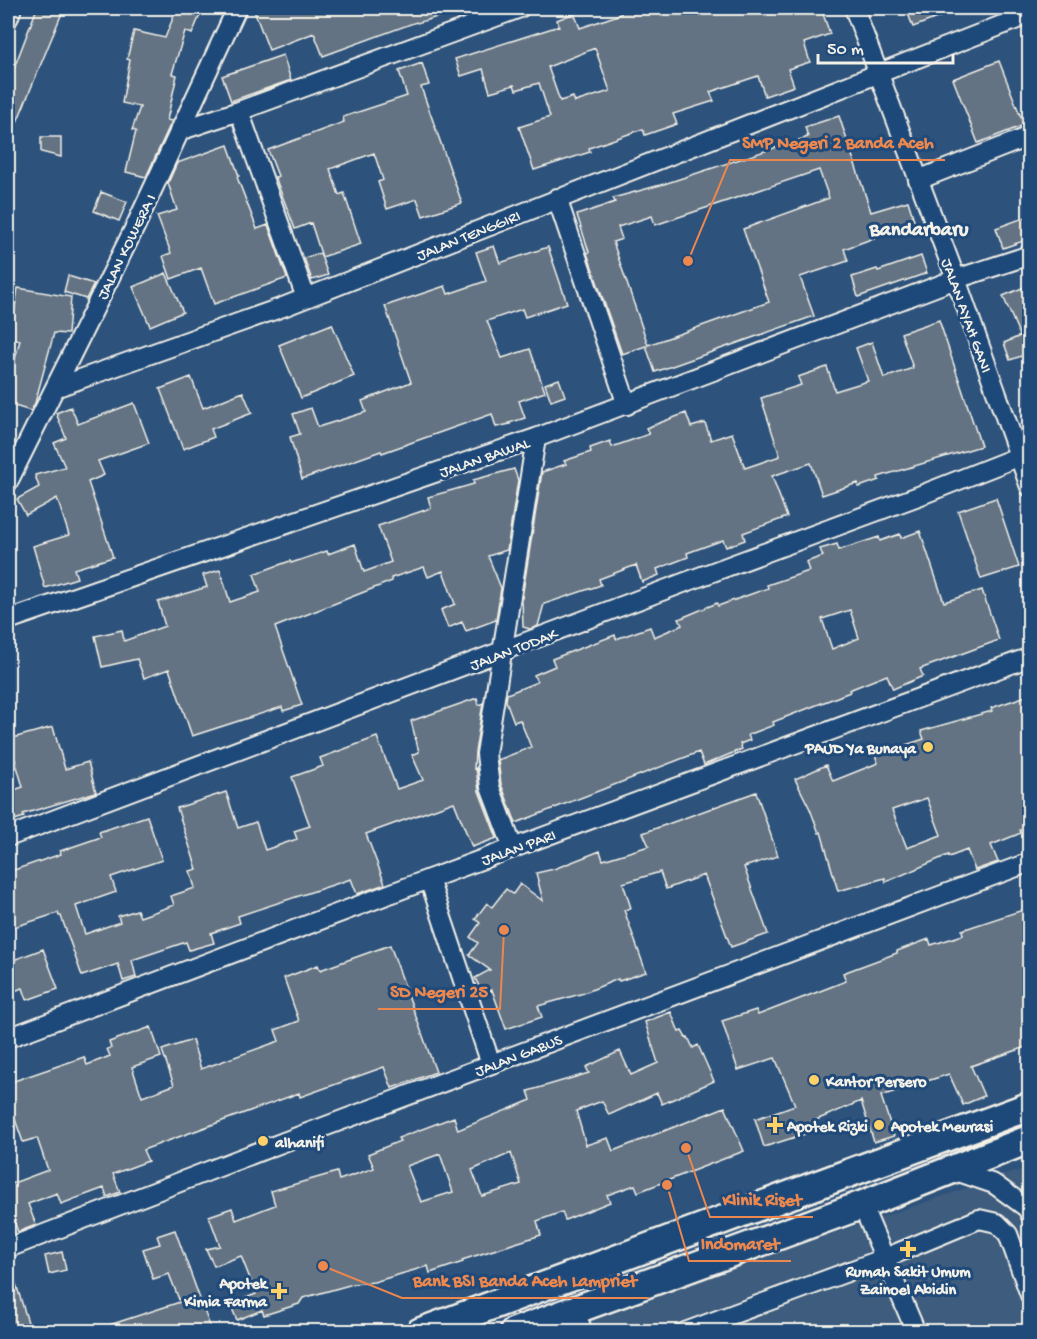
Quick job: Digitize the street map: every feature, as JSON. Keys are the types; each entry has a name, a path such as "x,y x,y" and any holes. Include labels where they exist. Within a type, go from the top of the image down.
{"highway":[{"path":"420,1332 1029,1106"},
{"path":"514,1332 579,1320 830,1216 1029,1139"},
{"path":"817,1185 830,1216"}],"street":[{"path":"8,19 12,8"},
{"name":"JALAN KOWERA I","path":"8,482 135,227 237,8"},
{"path":"178,131 239,111 520,8"},
{"name":"JALAN AYAH GANI","path":"854,8 1024,455 1029,488"},
{"name":"JALAN TENGGIRI","path":"55,388 306,298 1029,14"},
{"path":"239,111 306,298"},
{"path":"918,180 1029,136"},
{"path":"557,198 627,405"},
{"name":"JALAN BAWAL","path":"8,620 536,438 956,279 1029,255"},
{"path":"513,848 490,787 486,762 536,438"},
{"name":"JALAN TODAK","path":"8,837 1024,455"},
{"name":"JALAN PARI","path":"8,1038 1029,657"},
{"name":"JALAN GABUS","path":"8,1248 1029,862"},
{"path":"429,879 491,1064"},
{"path":"950,1169 994,1184 1029,1207"},
{"path":"862,1205 916,1332"},
{"path":"685,1332 885,1258 971,1222 985,1219 997,1223 1008,1234 1029,1295"}],"shaded area":[{"name":"Rumah Sakit Umum Zainoel Abidin","path":"1029,1167 1029,1331 544,1331"}],"building":[{"path":"37,8 64,8 8,144 8,84"},
{"path":"177,8 200,15 192,34 185,31 172,74 177,75 167,120 172,121 146,177 126,172 136,131 132,130 140,107 122,103 130,60 127,59 134,31 165,38"},
{"path":"253,8 457,8 458,11 416,22 323,56 314,33 269,50"},
{"path":"619,8 642,8 644,12 656,8 821,8 830,34 804,43 810,62 788,69 794,86 765,96 758,76 710,92 714,101 673,114 677,124 645,135 643,129 589,148 590,152 534,170 519,127 550,117 539,83 516,90 514,85 490,92 483,69 461,76 455,59 559,26 557,20 574,13 580,28 621,14","holes":["595,48 610,91 575,102 573,97 560,101 548,67"]},
{"path":"906,8 961,8 961,9 913,27"},
{"path":"283,55 291,80 231,101 222,76"},
{"path":"999,61 1024,125 978,143 953,79"},
{"path":"422,63 429,85 421,87 462,203 423,216 417,199 387,209 378,182 383,180 374,153 330,169 339,195 344,193 361,244 322,257 311,223 295,229 275,177 278,176 268,150 344,122 343,117 407,96 399,71"},
{"path":"839,116 871,212 908,201 915,223 844,249 848,261 800,277 814,316 655,372 646,346 622,354 587,253 589,252 577,215 615,202 613,198 664,184 808,137 805,127","holes":["819,170 829,198 743,229 769,302 648,345 613,242 622,239 618,227 652,216 655,225"]},
{"path":"41,137 61,137 61,157 41,152"},
{"path":"228,145 239,176 237,177 257,229 268,225 287,278 214,304 201,268 171,279 163,256 171,253 157,216 177,210 168,183 177,163"},
{"path":"101,192 127,202 119,221 94,211"},
{"path":"1029,216 1029,239 1003,248 996,228"},
{"path":"494,246 500,263 548,247 567,303 525,317 522,309 487,321 502,358 530,349 545,392 519,401 525,418 496,427 492,414 302,479 290,437 300,434 293,414 311,408 318,427 366,412 362,401 411,382 385,306 445,286 448,294 486,281 476,252"},
{"path":"320,253 328,275 312,280 304,258"},
{"path":"921,256 927,273 858,297 852,277 877,269 878,271"},
{"path":"166,273 183,312 150,326 133,287"},
{"path":"68,276 94,284 86,299 64,292"},
{"path":"1029,285 1029,359 1027,354 1010,360 1004,343 1020,336 1003,296"},
{"path":"18,288 71,297 68,334 54,333 31,411 8,404 8,385 20,340 10,338"},
{"path":"939,320 981,446 878,477 879,480 859,487 858,483 822,495 811,463 772,476 787,517 743,533 745,540 726,547 723,540 687,553 688,557 657,569 659,575 642,582 636,565 599,579 601,585 544,604 538,626 530,629 523,627 522,598 542,472 566,464 564,461 591,452 590,448 610,441 612,447 649,434 646,428 686,413 691,427 705,423 711,440 732,433 745,468 780,456 761,398 801,385 798,377 827,367 835,391 868,381 856,348 872,342 884,378 913,368 901,333"},
{"path":"332,324 354,376 301,398 279,345"},
{"path":"191,377 203,408 243,392 252,413 211,429 214,437 183,449 160,389"},
{"path":"559,379 565,396 551,401 545,384"},
{"path":"134,403 149,443 98,461 104,475 88,482 113,557 74,569 77,578 45,588 33,546 69,535 57,498 26,515 17,499 39,487 35,475 65,467 54,443 66,438 56,413 71,407 78,424"},
{"path":"514,469 518,480 507,550 488,556 501,588 496,620 466,631 462,622 448,628 441,610 455,604 443,571 428,577 424,567 391,578 392,581 275,627 302,705 283,711 282,707 192,736 169,669 144,678 137,659 102,667 95,636 122,630 124,641 165,626 158,602 207,587 203,575 220,570 230,602 260,592 254,574 290,561 291,563 327,551 328,554 355,544 364,572 391,562 378,526 431,508 428,497 474,484 473,480"},
{"path":"996,498 1019,567 981,579 958,511"},
{"path":"920,531 944,602 982,590 999,640 920,669 923,676 893,689 887,675 773,722 774,725 748,735 750,740 740,744 742,749 704,765 699,752 516,823 501,784 498,760 531,747 520,720 514,722 506,701 507,694 537,682 534,675 555,666 552,659 615,635 616,639 650,627 654,637 682,625 679,619 717,603 718,606 768,588 767,585 809,571 806,562 823,556 820,549 837,544 839,550 879,537 880,541 900,534 901,538","holes":["850,610 859,638 832,649 822,619"]},
{"path":"1029,695 1029,827 1020,830 1021,833 991,845 998,862 975,870 967,850 949,857 948,855 886,882 885,878 838,891 821,832 819,833 795,779 826,765 833,781 878,763 875,755 924,739 921,731 992,711 991,708","holes":["927,798 941,835 907,848 892,810"]},
{"path":"477,698 479,705 483,703 474,769 476,768 479,791 497,838 472,847 454,802 366,834 385,884 357,894 351,879 238,916 240,923 211,933 214,943 189,950 186,942 132,960 136,977 123,981 118,964 82,976 58,913 8,929 8,872 61,854 60,851 101,837 99,832 147,816 162,860 111,877 116,892 76,906 85,934 120,922 118,916 137,910 140,917 174,905 171,896 195,888 190,871 197,869 177,808 226,792 238,828 256,822 265,850 297,839 294,831 310,826 292,777 323,766 320,758 377,737 397,789 423,780 412,755 419,752 411,721"},
{"path":"53,727 65,769 88,762 96,792 23,814 24,817 8,822 8,792 23,787 9,739"},
{"path":"756,792 778,856 744,867 768,934 731,947 704,875 666,889 660,872 623,883 631,908 624,910 646,972 538,1006 542,1017 506,1029 492,990 483,994 475,978 490,970 469,955 478,943 470,937 480,923 475,919 487,903 492,907 506,889 513,894 520,884 543,901 536,873 554,869 600,851 603,860 649,846 643,833"},
{"path":"1029,908 1029,1046 971,1066 984,1096 963,1105 949,1074 881,1096 894,1136 874,1142 861,1101 802,1126 805,1134 764,1147 755,1119 795,1105 775,1058 738,1070 722,1021 756,1010 758,1015 846,981 843,973 897,953 897,951 929,939 931,945 963,935 962,930"},
{"path":"390,945 436,1072 392,1088 384,1067 300,1097 299,1093 143,1150 148,1161 113,1174 120,1192 107,1197 104,1188 61,1204 57,1193 28,1204 36,1225 18,1232 8,1205 8,1185 48,1170 37,1138 23,1142 8,1099 8,1083 84,1057 87,1065 110,1056 107,1049 111,1048 109,1042 151,1027 161,1057 132,1067 142,1097 174,1085 162,1050 192,1040 201,1069 279,1041 275,1030 299,1021 284,978 318,965 320,970"},
{"path":"43,949 58,989 27,1000 23,988 8,993 8,962"},
{"path":"671,1012 679,1032 682,1031 686,1038 688,1037 693,1048 698,1045 714,1081 662,1104 657,1093 609,1115 602,1101 576,1111 586,1145 608,1138 613,1151 725,1107 744,1151 638,1192 635,1185 607,1195 610,1202 565,1220 562,1212 537,1221 541,1235 462,1260 463,1262 430,1273 428,1266 374,1282 353,1284 303,1298 299,1304 264,1315 262,1310 237,1320 230,1304 256,1294 241,1256 214,1266 206,1249 220,1246 209,1216 232,1208 236,1220 275,1205 271,1191 337,1172 339,1180 374,1168 368,1154 400,1141 398,1138 454,1117 458,1130 531,1100 528,1091 589,1073 586,1067 620,1051 631,1075 658,1063 645,1022","holes":["511,1153 521,1184 482,1196 472,1170","440,1154 453,1192 421,1202 407,1166"]},
{"path":"175,1230 212,1332 101,1332 100,1328 180,1302 169,1274 153,1279 143,1249 160,1244 157,1236"},
{"path":"62,1252 66,1270 49,1274 45,1256"},
{"path":"8,1268 11,1268 31,1332 8,1332"}],"place":[{"name":"SMP Negeri 2 Banda Aceh","path":"688,261"},
{"name":"PAUD Ya Bunaya","path":"928,747"},
{"name":"SD Negeri 25","path":"504,930"},
{"name":"Kantor Persero","path":"814,1080"},
{"name":"Apotek Rizki","path":"775,1125"},
{"name":"Apotek Meurasi","path":"879,1125"},
{"name":"alhanifi","path":"263,1141"},
{"name":"Klinik Riset","path":"686,1148"},
{"name":"Indomaret","path":"667,1185"},
{"name":"Rumah Sakit Umum Zainoel Abidin","path":"908,1249"},
{"name":"Bank BSI Banda Aceh Lampriet","path":"323,1266"},
{"name":"Apotek Kimia Farma","path":"279,1291"}],"district":[{"name":"Bandarbaru","path":"919,228"}]}
